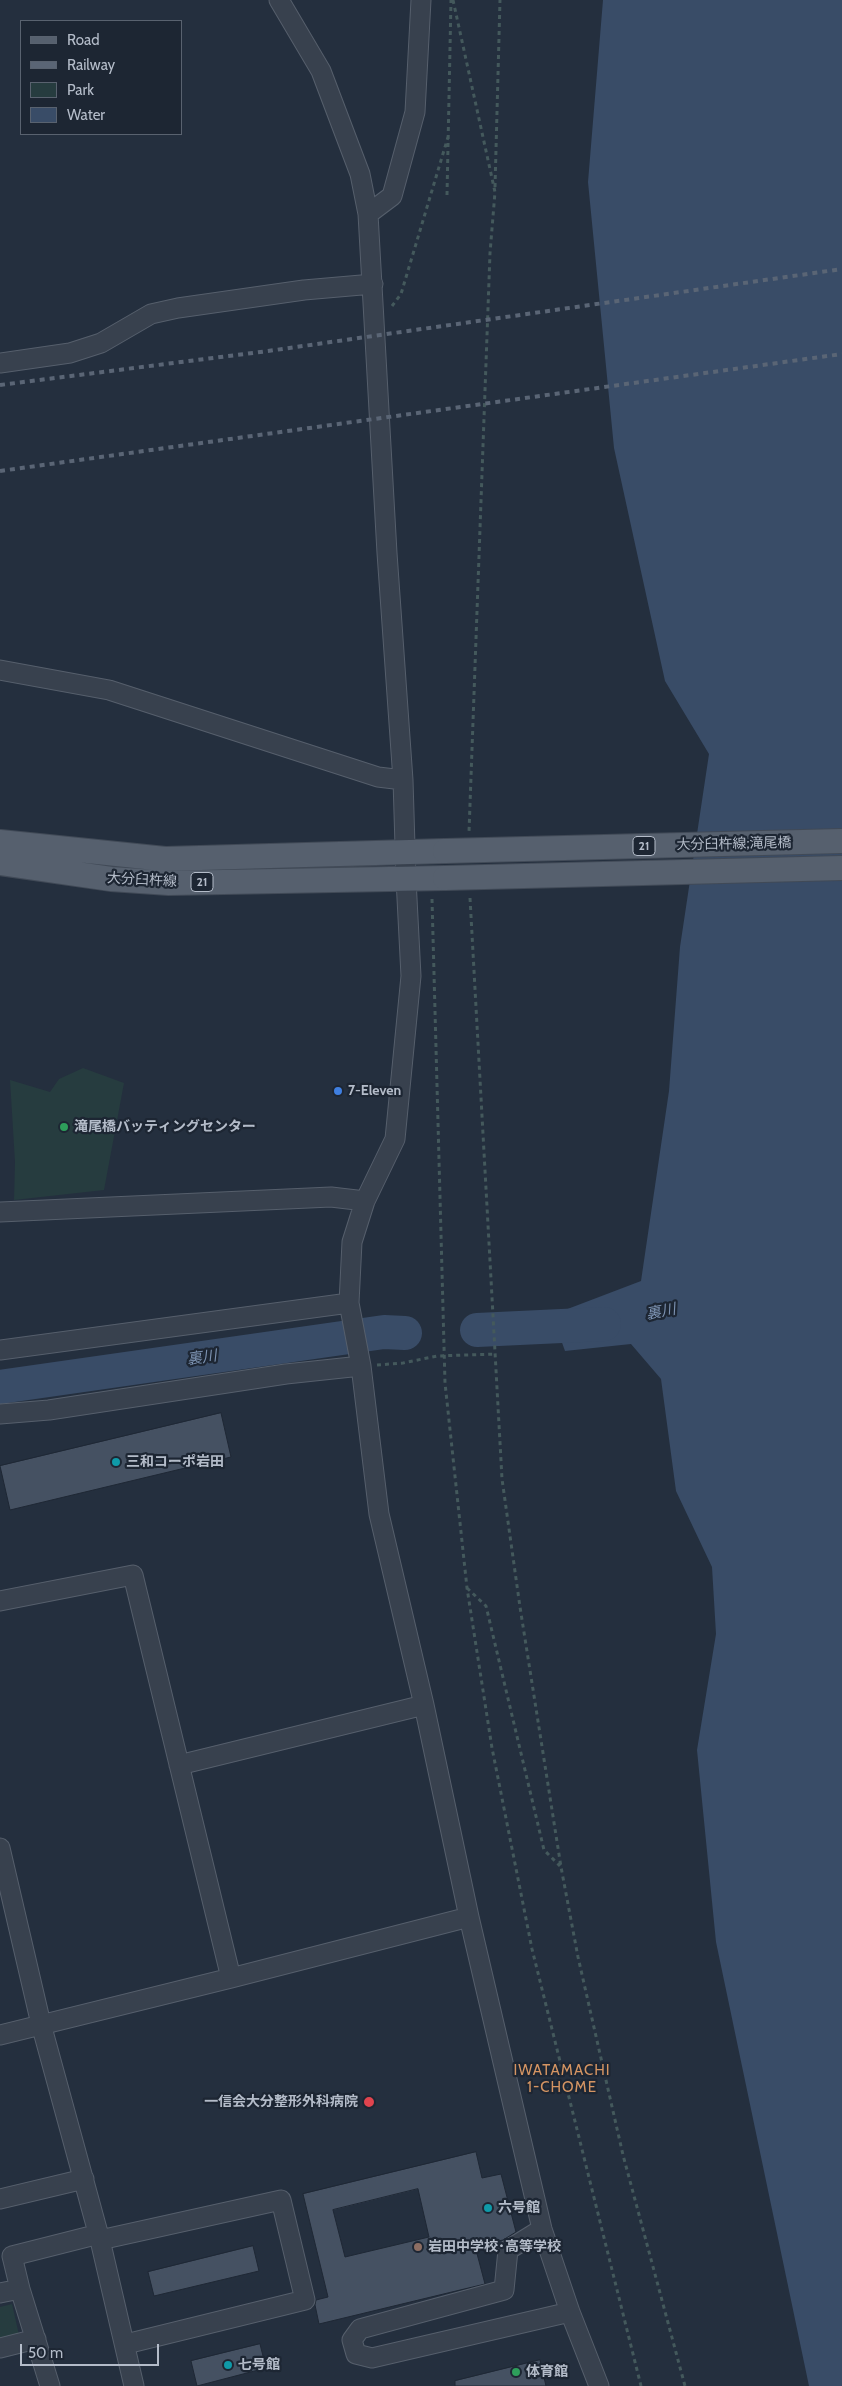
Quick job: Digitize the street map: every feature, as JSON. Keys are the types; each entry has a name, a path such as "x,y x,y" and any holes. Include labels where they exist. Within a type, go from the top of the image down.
{"main road":[{"name":"大分臼杵線;滝尾橋","path":"406,852 842,841"},
{"name":"大分臼杵線","path":"0,842 165,859 406,852"},
{"name":"大分臼杵線","path":"0,863 111,879 169,883 406,880"},
{"name":"大分臼杵線;滝尾橋","path":"439,878 842,868"},
{"name":"21","path":"406,880 439,878"}],"street":[{"path":"279,0 321,71 360,174 368,214 374,284 387,552 403,780 411,976 394,1139 365,1201 352,1242 349,1303 360,1362 379,1514 424,1704 469,1917 542,2229 570,2312 598,2386"},
{"path":"368,214 392,196 415,112 420,0"},
{"path":"0,363 70,353 101,343 151,314 304,290 374,284"},
{"path":"0,670 109,690 378,777 403,780"},
{"path":"0,1212 331,1197 365,1201"},
{"path":"0,1350 349,1303"},
{"path":"0,1414 50,1410 360,1362"},
{"path":"0,1601 133,1576 231,1978"},
{"path":"179,1765 424,1704"},
{"path":"0,1848 41,2024 100,2237 126,2344 134,2386"},
{"path":"0,2035 469,1917"},
{"path":"0,2199 84,2179"},
{"path":"50,2386 20,2289 12,2256 281,2200 305,2300 126,2344"},
{"path":"542,2229 508,2250 504,2290 360,2329 352,2340 356,2354 372,2358 570,2312"},
{"path":"0,2293 20,2289"},
{"path":"0,2348 36,2339"}],"path":[{"path":"446,194 452,0"},
{"path":"452,0 495,192"},
{"path":"469,833 490,253 495,192 500,0"},
{"path":"375,328 401,294 448,138"},
{"path":"439,878 444,1356 466,1588 492,1748 532,1949 641,2386"},
{"path":"470,889 502,1479 561,1867 578,1957 623,2155 685,2386"},
{"path":"360,1362 403,1363 444,1356 496,1354"},
{"path":"466,1588 486,1606 544,1850 561,1867"}],"green space":[{"name":"滝尾橋バッティングセンター","path":"83,1068 124,1083 104,1190 14,1200 15,1162 10,1080 50,1092 59,1079"},
{"path":"12,2304 19,2335 0,2339 0,2307"}],"water":[{"path":"603,0 842,0 842,2386 809,2386 716,1942 697,1750 716,1634 712,1567 676,1491 661,1379 631,1344 565,1351 560,1337 557,1313 641,1281 669,1091 680,947 709,754 665,681 614,448 588,182"}],"building":[{"name":"三和コーポ岩田","path":"221,1413 231,1457 10,1510 0,1466"},
{"path":"476,2152 482,2178 501,2174 516,2232 503,2240 475,2246 485,2284 319,2324 315,2305 316,2300 328,2297 303,2194","holes":["418,2189 429,2237 345,2257 333,2210"]},
{"path":"253,2246 259,2271 154,2296 148,2272"},
{"name":"七号館","path":"260,2344 266,2368 197,2386 191,2361"},
{"name":"体育館","path":"540,2360 546,2386 455,2386 455,2381"}],"waterway":[{"name":"裏川","path":"477,1330 604,1324"},
{"name":"裏川","path":"0,1387 384,1332 405,1333"}],"railway":[{"path":"0,385 268,351 842,269"},
{"path":"0,471 842,354"}],"place":[{"name":"7-Eleven","path":"338,1091"},
{"name":"滝尾橋バッティングセンター","path":"64,1127"},
{"name":"三和コーポ岩田","path":"116,1462"},
{"name":"一信会大分整形外科病院","path":"369,2102"},
{"name":"六号館","path":"488,2208"},
{"name":"岩田中学校･高等学校","path":"418,2247"},
{"name":"七号館","path":"228,2365"},
{"name":"体育館","path":"516,2372"}],"district":[{"name":"IWATAMACHI 1-CHOME","path":"562,2080"}]}
